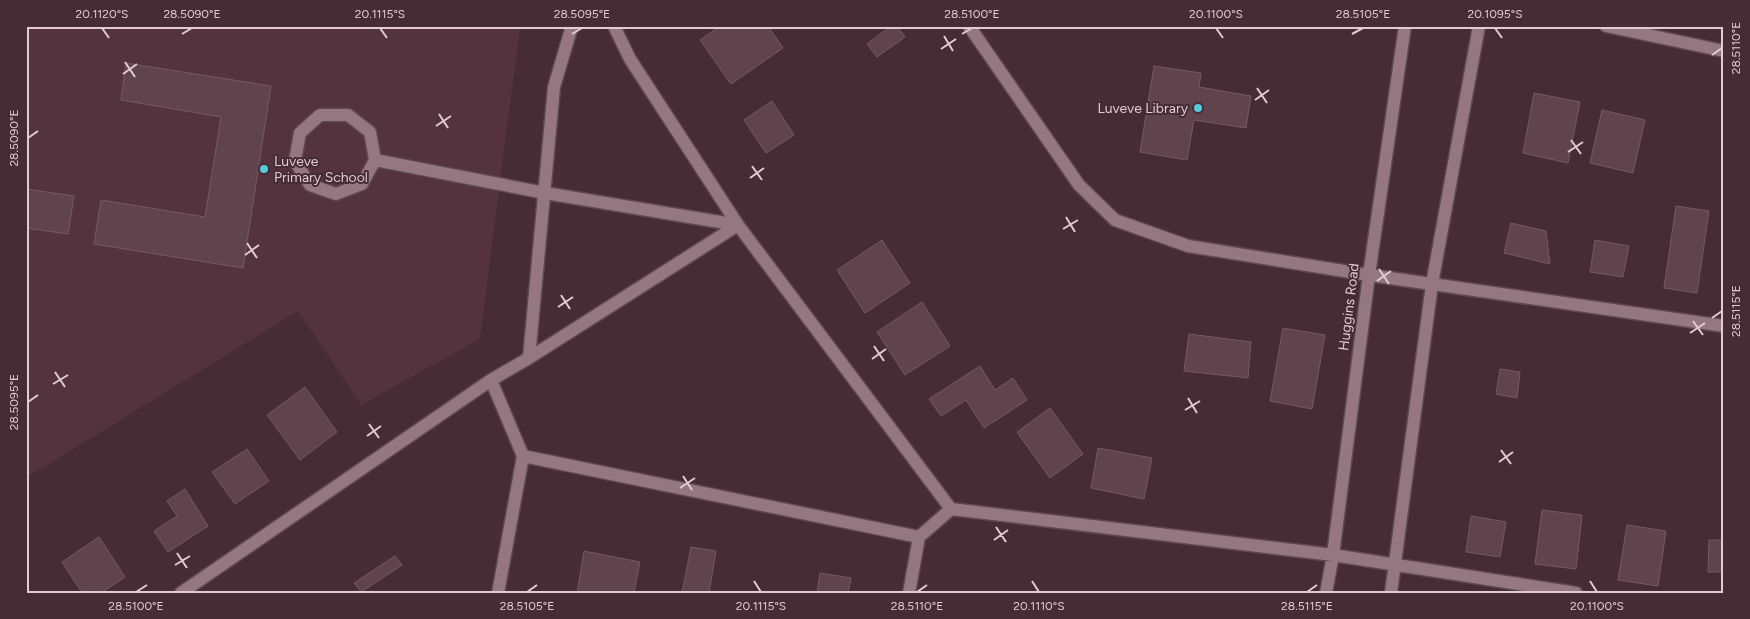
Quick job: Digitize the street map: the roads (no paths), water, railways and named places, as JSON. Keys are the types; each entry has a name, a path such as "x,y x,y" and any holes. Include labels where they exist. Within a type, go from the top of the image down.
{"street":[{"path":"529,358 554,87 572,26"},
{"path":"614,26 640,76 738,225 951,509 1333,555 1576,593"},
{"path":"969,26 1079,185 1115,220 1188,246 1368,275 1724,326"},
{"name":"Huggins Road","path":"1326,593 1333,555 1368,275 1405,26"},
{"path":"1391,593 1432,284 1479,26"},
{"path":"1606,26 1724,51"},
{"path":"320,115 348,115 370,132 375,160 362,184 336,194 310,185 295,161 300,133 320,115"},
{"path":"375,160 545,193 738,225"},
{"path":"180,593 491,380 529,358 738,225"},
{"path":"491,380 523,456 498,593"},
{"path":"523,456 919,536"},
{"path":"909,593 919,536 951,509"}],"place":[{"name":"Luveve Library","path":"1198,108"},
{"name":"Luveve Primary School","path":"264,169"}]}
